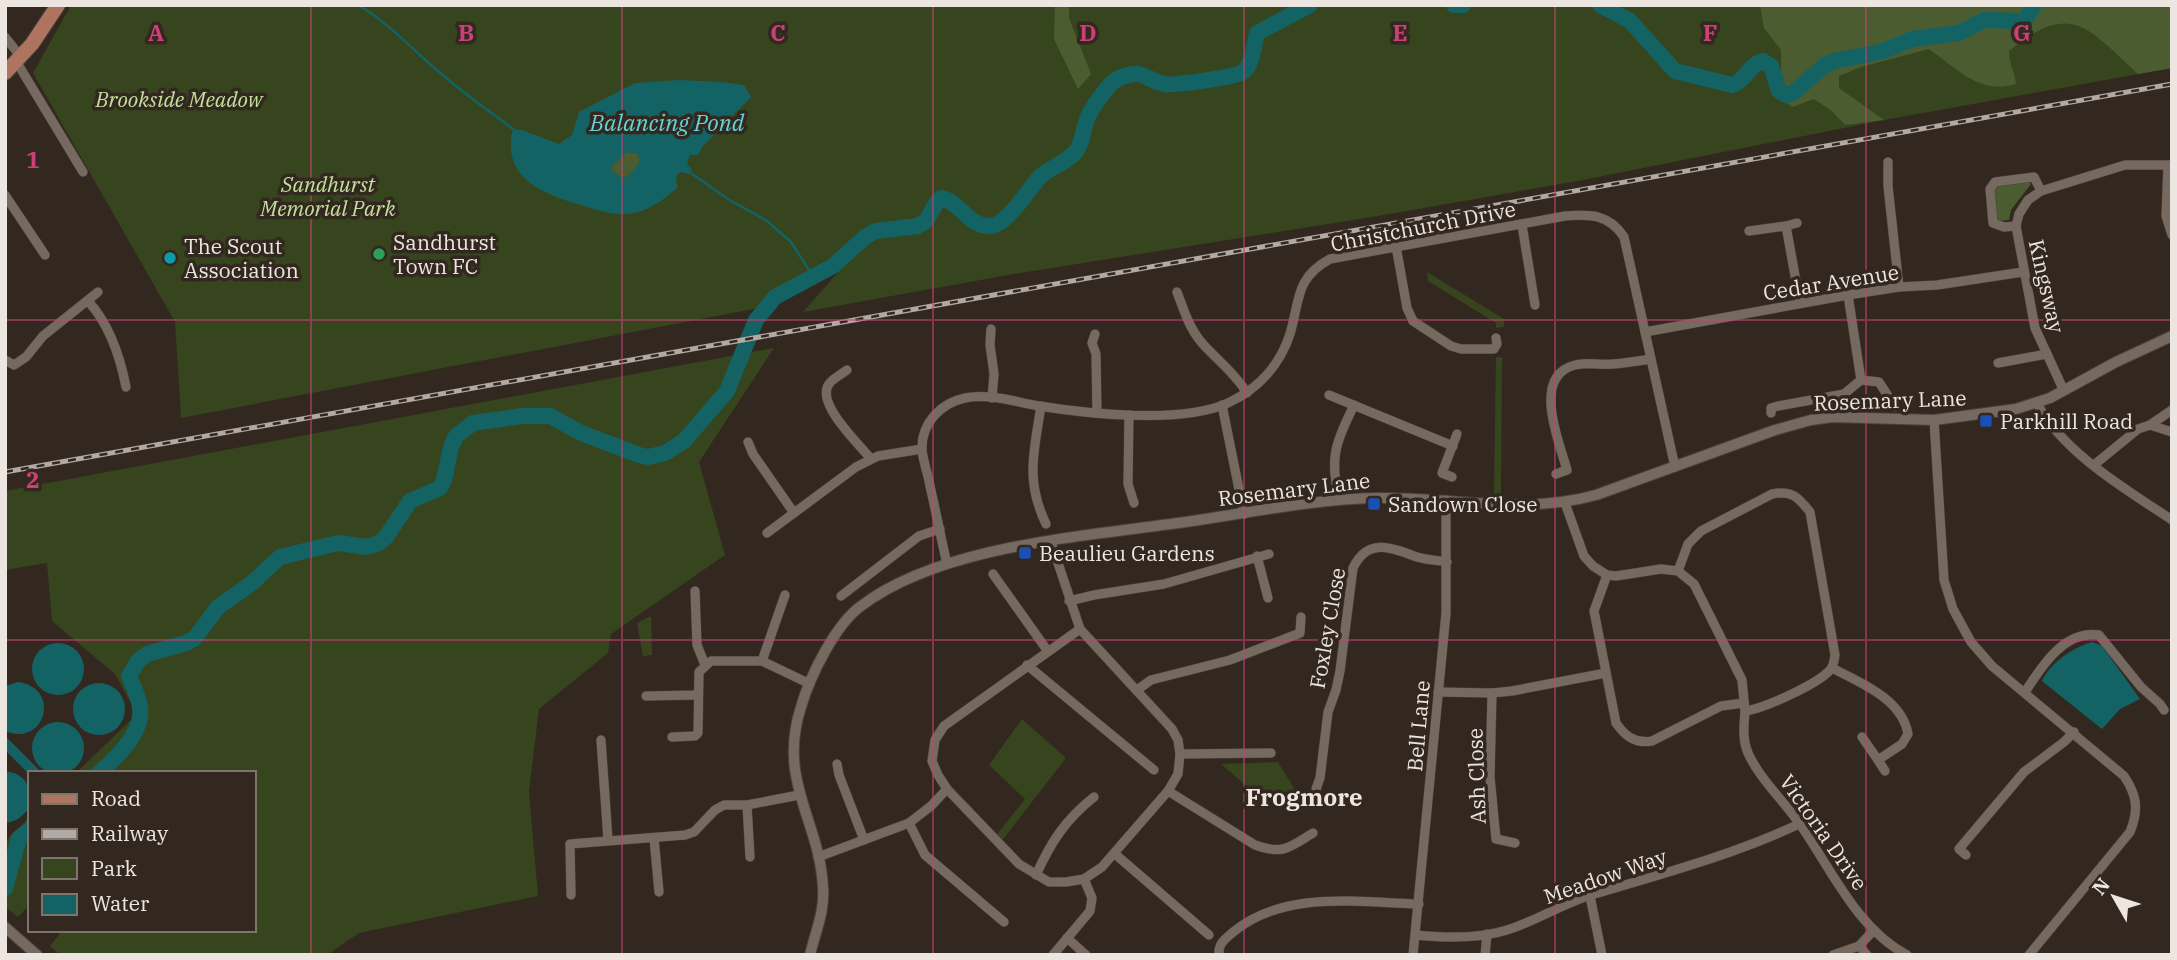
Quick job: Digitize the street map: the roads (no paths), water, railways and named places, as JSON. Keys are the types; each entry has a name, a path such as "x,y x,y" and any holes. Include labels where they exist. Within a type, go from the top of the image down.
{"main road":[{"path":"5,72 19,59 58,5"}],"street":[{"path":"5,37 83,172"},
{"path":"1888,162 1888,186 1899,287"},
{"path":"2041,191 2125,164 2170,165 2166,216 2172,235"},
{"name":"Kingsway","path":"2016,226 2004,228 1993,223 1990,189 1995,182 2034,177 2041,191 2028,200 2019,214 2016,226 2035,328 2064,391"},
{"path":"5,195 45,255"},
{"name":"Christchurch Drive","path":"922,449 927,425 943,405 966,397 1129,415 1180,413 1222,405 1247,393 1265,379 1280,356 1289,335 1299,292 1311,271 1331,259 1586,214 1603,217 1624,237 1675,467"},
{"path":"1749,232 1797,223"},
{"path":"1522,225 1535,305"},
{"path":"1786,226 1800,303"},
{"path":"1396,246 1406,309 1413,321 1451,346 1461,349 1494,349 1496,338"},
{"name":"Cedar Avenue","path":"1645,332 1847,295 2023,272"},
{"path":"5,360 14,365 26,357 43,336 98,292"},
{"path":"1177,292 1189,324 1201,342 1240,381 1247,393"},
{"path":"1847,295 1861,380"},
{"path":"88,301 99,313 110,337 121,362 126,387"},
{"path":"991,330 990,345 995,374 992,398"},
{"path":"1095,334 1092,343 1096,354 1097,413"},
{"name":"Rosemary Lane","path":"810,955 821,916 824,891 818,857 799,795 793,747 796,725 810,684 841,626 858,608 877,594 908,578 981,554 1339,499 1420,498 1525,505 1565,503 1595,495 1775,430 1821,418 1934,420 1997,414 2037,403 2172,336"},
{"path":"1998,363 2047,354"},
{"path":"1556,474 1567,470 1550,407 1550,392 1555,381 1566,368 1577,364 1614,364 1651,359"},
{"path":"847,370 829,383 826,394 828,407 871,459"},
{"path":"1771,413 1770,408 1844,394 1861,380 1879,382 1895,407"},
{"path":"1329,395 1453,446"},
{"path":"2037,403 2046,421 2094,465 2172,520"},
{"path":"1222,405 1244,514"},
{"path":"1339,499 1333,462 1336,443 1354,405"},
{"path":"1041,406 1032,478 1035,503 1046,524"},
{"path":"2094,465 2138,429 2150,425 2172,410"},
{"path":"1129,415 1128,484 1133,503"},
{"path":"1934,420 1944,580 1953,609 1971,642 1992,666 2124,776 2133,788 2136,802 2136,817 2130,832 2029,955"},
{"path":"2150,425 2172,432"},
{"path":"1452,477 1442,474 1457,434"},
{"path":"748,442 753,454 794,513"},
{"path":"767,533 856,467 871,459 922,449 947,564"},
{"path":"1565,503 1584,556 1606,575 1616,576 1661,569 1678,571 1688,544 1701,531 1772,494 1784,491 1799,498 1810,512 1835,654 1832,668 1823,676 1759,709 1721,706 1652,741 1644,743 1632,740 1616,723 1594,611 1606,575"},
{"name":"Bell Lane","path":"1413,955 1446,613 1446,500"},
{"path":"841,596 919,536 940,529"},
{"path":"1051,542 1080,629 1172,729 1178,740 1180,754 1178,774 1168,791 1102,867 1084,879 1049,882 1019,864 947,789 937,775 932,761 935,740 944,726 1080,629"},
{"name":"Foxley Close","path":"1318,797 1316,789 1320,778 1328,712 1336,690 1353,568 1358,557 1369,550 1386,546 1416,557 1447,562"},
{"path":"1069,601 1094,594 1164,584 1269,554"},
{"path":"1257,556 1268,598"},
{"name":"Victoria Drive","path":"1678,571 1694,583 1742,680 1743,732 1749,755 1857,910 1874,930 1901,954"},
{"path":"993,573 1048,650"},
{"path":"695,591 696,645 705,664"},
{"path":"762,661 785,595"},
{"path":"1137,690 1151,680 1230,660 1300,634 1301,617"},
{"path":"2025,692 2045,661 2069,641 2085,633 2099,635 2141,687 2164,710"},
{"path":"672,737 695,736 698,733 699,672 711,661 762,661 810,684"},
{"path":"1027,665 1154,770"},
{"path":"1832,668 1885,699 1906,723 1908,734 1902,744 1878,760"},
{"path":"1438,692 1492,693 1606,673"},
{"name":"Ash Close","path":"1492,693 1490,777 1496,839 1515,843"},
{"path":"646,696 697,695"},
{"path":"1959,849 2024,772 2074,732"},
{"path":"1862,737 1885,771"},
{"path":"601,740 608,840"},
{"path":"1180,754 1271,753"},
{"path":"837,764 864,841"},
{"path":"818,857 909,823 947,789"},
{"path":"1168,791 1255,845 1269,850 1279,852 1292,847 1313,833"},
{"path":"571,895 570,844 654,838 694,832 715,810 724,805 747,805 799,795"},
{"path":"1036,875 1050,844 1077,810 1094,797"},
{"path":"747,805 750,856"},
{"path":"909,823 925,855 1004,922"},
{"name":"Meadow Way","path":"1416,936 1487,934 1507,930 1590,896 1718,857 1799,824"},
{"path":"654,838 659,892"},
{"path":"1115,854 1209,935"},
{"path":"1053,955 1090,911 1092,898 1084,879"},
{"path":"1590,896 1602,955"},
{"path":"1219,955 1221,942 1241,926 1259,915 1285,906 1313,902 1419,904"},
{"path":"5,927 37,955"},
{"path":"1833,955 1859,946 1874,930"},
{"path":"1485,955 1487,934"},
{"path":"1067,938 1086,955"},
{"path":"1859,946 1867,955"}],"water":[{"name":"Balancing Pond","path":"679,80 721,82 744,85 751,97 703,146 698,155 690,155 687,163 692,170 689,174 681,172 677,175 678,187 661,201 641,211 615,214 569,202 541,190 519,172 513,161 513,129 559,144 572,135 579,112 635,83","holes":["627,152 637,153 640,160 628,175 622,178 612,171 611,167"]},
{"path":"2092,642 2102,646 2140,699 2120,709 2102,729 2042,681 2063,657"},
{"path":"58,643 68,645 76,651 82,659 82,679 76,687 68,693 58,695 48,693 40,687 34,679 32,669 34,659 40,651 48,645"},
{"path":"18,682 32,687 40,695 44,705 38,725 19,734 5,731 5,686"},
{"path":"99,683 109,685 117,691 123,699 123,719 117,727 109,733 99,735 89,733 81,727 75,719 73,709 75,699 81,691 89,685"},
{"path":"48,724 68,724 82,738 82,758 69,771 47,771 34,758 34,738"},
{"path":"5,771 18,775 26,783 28,809 22,816 5,823"}],"waterway":[{"path":"358,5 387,25 450,81 513,129"},
{"path":"101,771 127,744 137,727 140,717 139,704 129,676 138,661 147,654 195,638 218,607 252,583 280,557 338,543 367,547 379,543 410,501 440,488 456,436 473,423 522,416 550,416 581,433 639,455 648,457 665,453 684,441 727,391 756,320 775,297 833,266 865,237 876,231 918,226 926,221 941,198 954,204 977,223 991,226 997,224 1010,213 1039,178 1077,150 1089,115 1115,80 1139,74 1169,84 1238,74 1249,64 1257,33 1310,5"},
{"path":"1454,5 1463,5"},
{"path":"1600,5 1630,21 1675,71 1732,85 1741,80 1754,65 1763,61 1771,66 1779,91 1787,95 1834,61 1880,52 1913,39 1959,33 1984,20 2022,21 2034,5"},
{"path":"688,171 728,199 767,221 791,242 813,276"},
{"path":"5,743 33,771"},
{"path":"5,888 19,838 28,831"}],"railway":[{"path":"5,472 2172,84"}],"place":[{"name":"Sandhurst Town FC","path":"379,254"},
{"name":"The Scout Association","path":"170,258"},
{"name":"Parkhill Road","path":"1986,421"},
{"name":"Sandown Close","path":"1374,504"},
{"name":"Beaulieu Gardens","path":"1025,553"}],"district":[{"name":"Frogmore","path":"1304,797"}],"park label":[{"name":"Brookside Meadow","path":"179,99"},
{"name":"Sandhurst Memorial Park","path":"328,196"}]}
